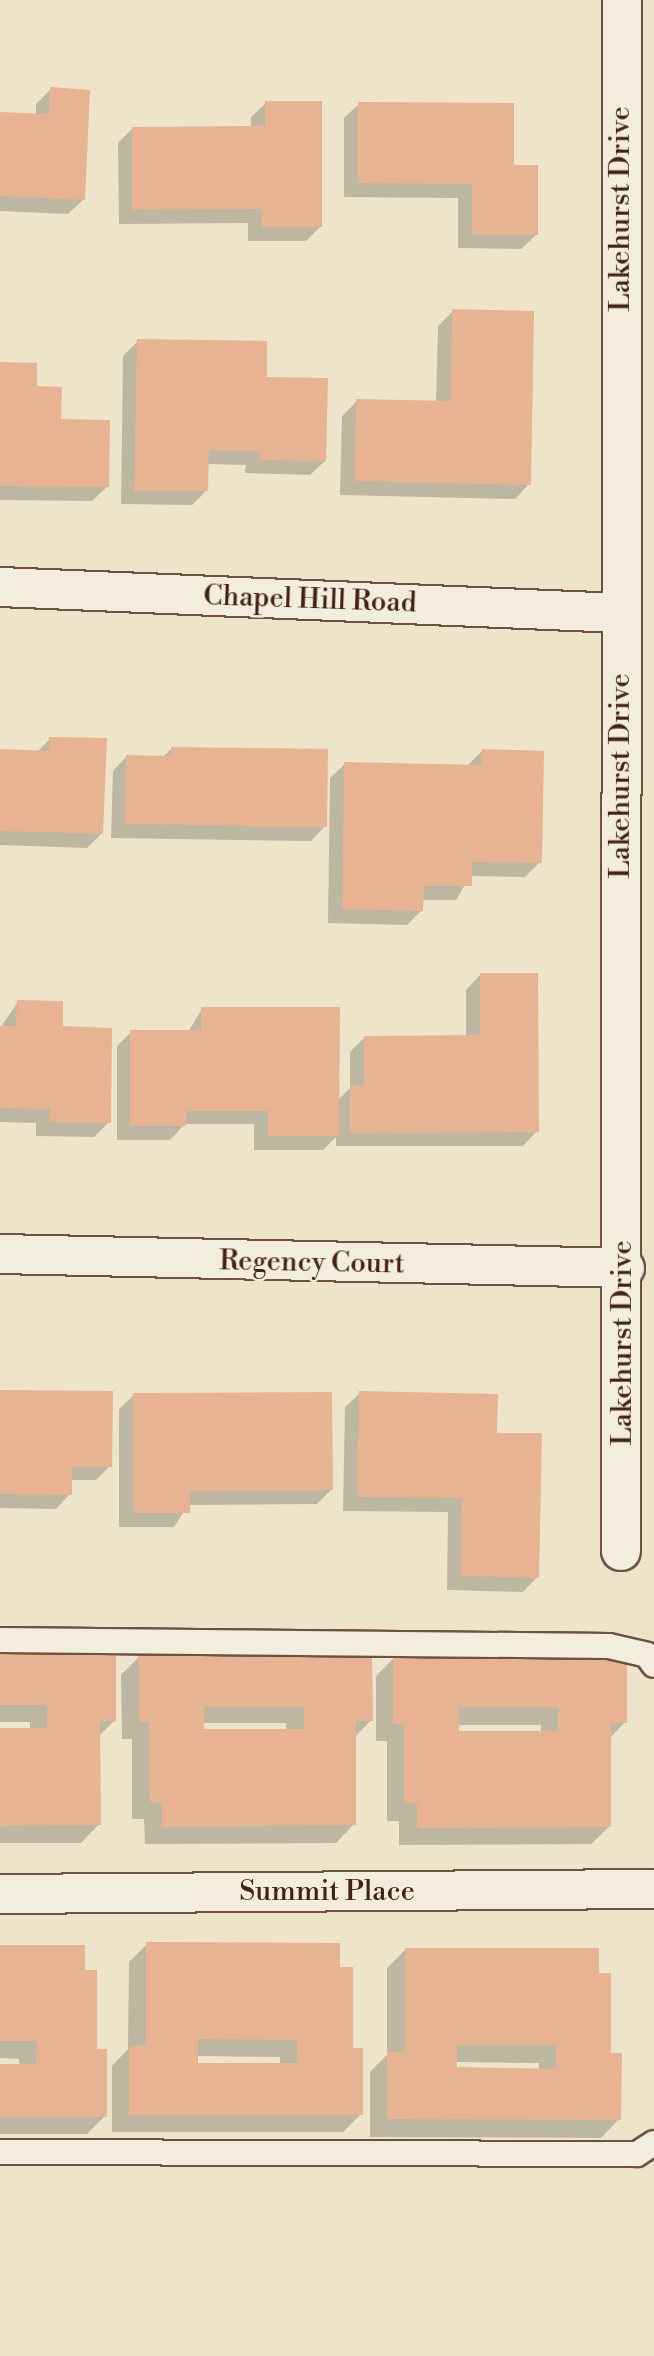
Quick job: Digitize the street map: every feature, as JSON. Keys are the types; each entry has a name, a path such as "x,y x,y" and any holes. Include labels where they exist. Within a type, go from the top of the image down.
{"street":[{"name":"Lakehurst Drive","path":"621,1551 625,1268 620,613 622,0"},
{"name":"Chapel Hill Road","path":"0,587 620,613"},
{"name":"Regency Court","path":"0,1254 625,1268"},
{"name":"Summit Place","path":"0,1894 654,1889"}],"lane":[{"path":"0,1640 609,1646 647,1655 654,1665"},
{"path":"0,2152 637,2154 654,2143"}],"building":[{"path":"50,87 90,90 85,200 0,196 0,112 49,114"},
{"path":"265,101 322,101 322,227 262,227 262,209 132,210 132,127 265,126"},
{"path":"358,102 514,103 514,165 538,165 538,235 472,234 472,184 358,183"},
{"path":"452,309 534,311 531,485 354,481 356,399 450,401"},
{"path":"137,339 267,341 267,377 328,378 326,461 259,460 259,451 209,450 208,491 134,491"},
{"path":"0,362 37,363 37,386 62,387 61,419 110,420 109,487 0,486"},
{"path":"49,737 107,738 103,834 0,831 0,749 49,751"},
{"path":"171,747 328,749 327,827 125,824 126,755 171,756"},
{"path":"482,749 544,751 542,863 472,862 472,886 424,886 423,911 342,909 344,762 481,765"},
{"path":"480,973 538,973 539,1132 350,1133 350,1086 364,1086 364,1036 480,1035"},
{"path":"17,1000 63,1001 63,1026 112,1028 111,1123 49,1122 50,1109 0,1108 0,1026 16,1026"},
{"path":"201,1007 340,1007 339,1136 268,1136 268,1111 186,1111 186,1126 130,1126 130,1030 201,1030"},
{"path":"0,1390 113,1391 112,1467 72,1467 72,1495 0,1494"},
{"path":"359,1391 498,1394 497,1433 542,1433 539,1578 461,1576 462,1498 357,1497"},
{"path":"332,1392 333,1490 190,1491 190,1513 133,1513 133,1393"},
{"path":"116,1653 116,1721 100,1721 101,1825 0,1826 0,1728 47,1728 47,1705 0,1705 0,1654"},
{"path":"372,1654 373,1721 356,1721 356,1825 162,1827 162,1802 150,1802 149,1722 139,1722 138,1655","holes":["205,1706 304,1706 304,1729 204,1729"]},
{"path":"627,1655 627,1723 611,1723 611,1827 417,1828 417,1803 404,1803 404,1724 393,1724 393,1656","holes":["459,1707 558,1707 558,1731 459,1731"]},
{"path":"146,1942 340,1943 340,1967 353,1967 353,2048 363,2048 363,2115 129,2115 129,2046 146,2046","holes":["198,2039 297,2040 297,2063 198,2063"]},
{"path":"0,1945 85,1945 85,1970 97,1970 97,2049 107,2049 107,2117 0,2117 0,2064 36,2064 37,2041 0,2041"},
{"path":"405,1948 599,1948 599,1973 611,1973 611,2053 622,2053 621,2120 387,2119 387,2052 405,2052","holes":["457,2045 556,2045 556,2069 457,2067"]}]}
